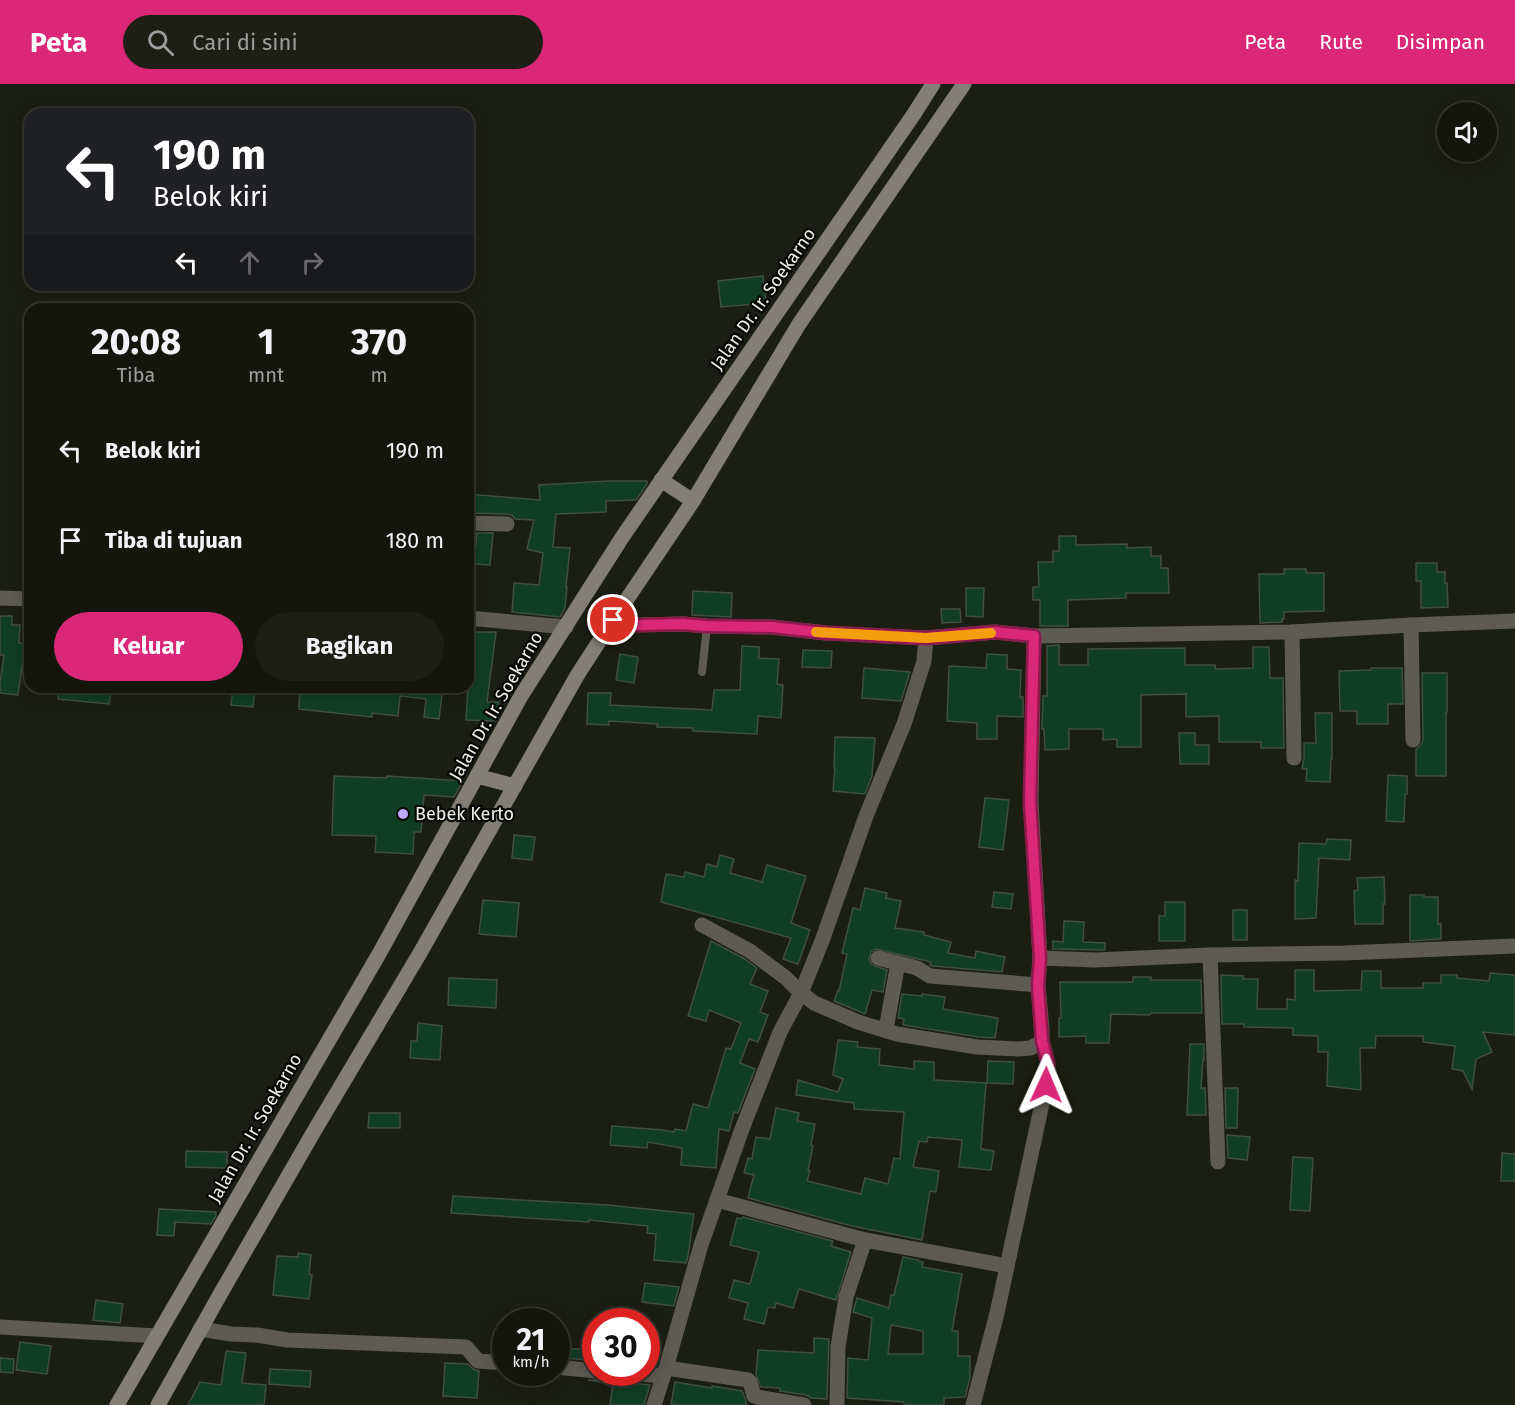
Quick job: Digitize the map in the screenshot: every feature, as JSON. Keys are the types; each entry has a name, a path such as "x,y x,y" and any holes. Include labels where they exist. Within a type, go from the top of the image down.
{"main road":[{"name":"Jalan Dr. Ir. Soekarno","path":"117,1405 150,1335 379,954 521,696 661,480 933,84"},
{"path":"158,1405 313,1133 420,953 578,674 693,501 799,324 964,84"},
{"path":"661,480 693,501"},
{"path":"477,776 515,786"}],"street":[{"path":"474,523 507,524"},
{"path":"6,598 24,599"},
{"path":"474,619 566,627"},
{"path":"613,620 637,625 772,627 826,633 926,638 995,632 1034,636 1292,632 1515,621"},
{"path":"1411,625 1413,740"},
{"path":"1292,632 1294,758"},
{"path":"973,1405 1007,1266 1046,1085 1048,1063 1042,1041 1038,986 1040,958 1030,802 1034,636"},
{"path":"654,1405 701,1245 742,1129 780,1032 801,993 822,941 866,816 904,724 924,661 926,638"},
{"path":"702,925 750,951 814,1003 858,1022 897,1034 976,1047 1031,1048 1042,1041"},
{"path":"1040,958 1095,960 1515,946"},
{"path":"1210,955 1218,1162"},
{"path":"879,958 917,968 930,976 1038,986"},
{"path":"886,1029 898,963"},
{"path":"717,1200 865,1240 1007,1266"},
{"path":"837,1405 838,1347 846,1297 865,1240"},
{"path":"0,1327 150,1335"},
{"path":"200,1329 287,1340 466,1347 478,1361 492,1362"},
{"path":"660,1372 748,1380 757,1398 804,1405"}],"lane":[{"path":"702,672 706,626"}],"building":[{"path":"763,276 766,303 721,307 718,281"},
{"path":"647,481 636,500 606,501 606,512 556,514 553,547 570,548 565,608 560,617 512,612 514,583 539,585 543,553 527,549 534,520 515,519 512,515 507,514 474,513 474,494 540,500 539,485"},
{"path":"477,533 493,533 490,565 474,564"},
{"path":"1059,536 1076,536 1076,545 1127,544 1127,548 1151,547 1151,556 1161,556 1161,568 1168,568 1169,593 1126,593 1126,598 1068,600 1068,626 1040,626 1040,600 1033,600 1033,587 1039,587 1038,562 1053,562 1053,551 1059,551"},
{"path":"1416,563 1437,563 1437,572 1445,572 1448,607 1421,608 1421,581 1416,581"},
{"path":"1284,569 1306,569 1306,573 1324,573 1324,611 1284,612 1282,622 1260,623 1259,574 1284,574"},
{"path":"966,588 984,588 983,617 966,616"},
{"path":"693,591 732,593 731,617 692,615"},
{"path":"941,609 960,609 961,622 942,623"},
{"path":"0,616 12,616 12,625 20,625 19,643 24,644 18,695 0,693 4,655 0,655"},
{"path":"474,632 496,632 487,702 499,702 498,717 496,721 466,720 468,693 474,693"},
{"path":"1059,645 1059,665 1088,665 1088,649 1185,648 1185,665 1215,665 1216,669 1253,668 1253,647 1269,647 1270,678 1283,678 1284,748 1261,748 1261,742 1219,742 1219,716 1186,717 1186,694 1141,695 1141,747 1117,747 1117,739 1103,740 1103,729 1069,729 1069,749 1045,750 1044,729 1042,729 1043,696 1047,696 1047,646"},
{"path":"742,646 759,647 759,658 779,659 777,684 783,685 781,718 758,716 757,734 693,731 693,728 657,727 658,724 609,721 609,725 587,724 588,693 611,693 610,705 712,710 714,690 740,690"},
{"path":"803,650 832,651 831,668 802,667"},
{"path":"620,654 638,657 634,683 616,680"},
{"path":"987,654 1007,655 1007,669 1021,670 1020,697 1023,697 1023,717 997,716 997,739 977,739 977,723 947,721 949,666 986,668"},
{"path":"864,668 910,672 901,701 862,698"},
{"path":"1371,668 1402,668 1403,704 1388,704 1388,724 1357,724 1357,711 1340,711 1339,671 1371,670"},
{"path":"1422,673 1447,673 1446,776 1416,776 1416,749 1423,740"},
{"path":"58,693 111,693 109,704 58,699"},
{"path":"232,693 254,693 253,707 231,705"},
{"path":"300,693 442,693 439,719 424,717 426,699 400,696 398,716 372,713 372,717 299,709"},
{"path":"1315,713 1332,713 1330,782 1306,781 1307,769 1302,769 1304,743 1316,743"},
{"path":"1179,733 1195,733 1195,745 1209,745 1209,764 1180,764"},
{"path":"835,737 875,738 872,776 865,794 833,791"},
{"path":"1388,775 1407,776 1404,822 1386,821"},
{"path":"334,776 386,778 387,776 463,781 454,797 424,795 421,832 414,832 413,854 375,852 376,836 332,835"},
{"path":"985,798 1009,800 1003,850 979,847"},
{"path":"514,835 535,837 532,860 512,858"},
{"path":"1327,839 1351,840 1350,860 1319,858 1316,918 1295,919 1295,880 1298,881 1299,843 1326,844"},
{"path":"720,855 734,859 730,873 762,882 767,865 806,876 791,923 810,930 798,964 783,959 791,938 661,902 666,874 684,877 685,872 704,877 707,864 717,867"},
{"path":"1384,877 1383,924 1355,924 1354,891 1358,890 1357,878"},
{"path":"865,888 887,893 886,898 901,901 895,928 924,932 924,935 951,942 948,953 975,958 976,951 1005,957 1002,972 933,966 930,965 931,962 876,949 871,952 869,960 872,965 887,970 883,992 872,990 865,1014 834,1001 839,991 847,954 842,953 853,908 860,910"},
{"path":"994,892 1013,894 1011,909 992,907"},
{"path":"1410,895 1438,897 1438,924 1441,924 1441,939 1410,941"},
{"path":"483,900 519,903 516,937 479,934"},
{"path":"1165,902 1185,902 1185,941 1159,941 1159,916 1165,916"},
{"path":"1233,910 1247,910 1247,940 1233,940"},
{"path":"1064,921 1084,922 1083,942 1105,943 1105,950 1053,949 1053,941 1063,942"},
{"path":"711,941 757,968 750,984 768,991 760,1012 768,1015 758,1042 749,1039 740,1063 755,1069 738,1113 734,1112 729,1131 719,1129 716,1168 681,1165 682,1148 648,1142 647,1148 610,1145 612,1126 674,1132 675,1129 686,1131 693,1104 708,1108 726,1048 731,1049 741,1023 709,1010 706,1021 688,1016"},
{"path":"1295,970 1314,970 1314,991 1361,990 1362,971 1381,971 1381,988 1423,988 1423,983 1441,983 1441,975 1457,975 1457,978 1489,981 1490,973 1515,975 1515,1035 1483,1032 1492,1052 1476,1059 1472,1089 1463,1071 1452,1069 1455,1046 1423,1042 1423,1036 1376,1036 1375,1048 1360,1048 1361,1090 1327,1086 1328,1052 1318,1052 1318,1036 1293,1035 1293,1028 1222,1024 1221,975 1258,979 1257,1009 1287,1009 1287,999 1295,1000"},
{"path":"1133,977 1151,977 1151,980 1201,980 1202,1013 1111,1014 1109,1043 1086,1043 1086,1036 1059,1037 1060,982 1133,982"},
{"path":"449,978 497,980 496,1008 448,1005"},
{"path":"902,994 945,997 943,1009 998,1018 995,1038 903,1025 904,1019 898,1018"},
{"path":"418,1023 442,1026 440,1060 410,1058 411,1041 417,1041"},
{"path":"838,1040 858,1042 857,1047 880,1049 879,1065 914,1069 914,1061 934,1062 934,1080 986,1083 981,1149 994,1151 991,1170 959,1167 962,1140 928,1137 927,1142 919,1141 913,1167 939,1171 936,1192 930,1191 922,1240 852,1226 748,1198 754,1175 744,1173 748,1158 752,1159 756,1137 770,1139 776,1108 799,1113 797,1121 815,1124 807,1181 861,1194 865,1178 888,1184 894,1158 900,1159 904,1112 854,1109 854,1103 796,1095 798,1080 838,1092 843,1079 833,1075"},
{"path":"1190,1044 1204,1044 1201,1088 1205,1088 1206,1115 1187,1115"},
{"path":"988,1061 1014,1062 1013,1084 987,1083"},
{"path":"1225,1088 1238,1088 1237,1128 1226,1128"},
{"path":"369,1113 400,1113 400,1128 368,1128"},
{"path":"1227,1135 1250,1137 1247,1160 1228,1158"},
{"path":"186,1151 227,1152 227,1168 186,1167"},
{"path":"1502,1153 1515,1154 1515,1181 1501,1181"},
{"path":"1293,1157 1313,1158 1310,1211 1290,1210"},
{"path":"453,1196 608,1205 694,1214 688,1256 686,1263 654,1260 656,1234 647,1233 648,1226 589,1220 589,1222 451,1213"},
{"path":"159,1209 216,1212 216,1216 211,1224 175,1222 174,1236 157,1235"},
{"path":"743,1217 833,1241 831,1246 851,1252 836,1300 799,1289 793,1308 776,1303 775,1308 768,1307 764,1324 744,1319 748,1303 729,1298 734,1280 750,1284 759,1252 730,1245 737,1218 742,1219"},
{"path":"298,1253 311,1255 309,1274 312,1275 309,1299 273,1295 277,1256 298,1257"},
{"path":"903,1257 923,1262 922,1267 962,1274 952,1331 958,1331 958,1356 970,1356 970,1378 965,1397 944,1398 944,1405 904,1405 904,1402 847,1398 848,1358 868,1360 872,1318 853,1312 857,1298 889,1308 891,1295 894,1295","holes":["891,1325 923,1331 923,1354 888,1354"]},
{"path":"645,1283 679,1287 674,1306 642,1302"},
{"path":"96,1300 123,1304 120,1323 93,1320"},
{"path":"814,1338 829,1339 827,1399 780,1391 780,1388 761,1387 756,1375 758,1350 814,1353"},
{"path":"20,1342 51,1346 47,1374 16,1370"},
{"path":"570,1349 582,1349 582,1360 570,1358"},
{"path":"226,1351 246,1353 242,1383 266,1385 264,1405 188,1405 200,1382 221,1385"},
{"path":"0,1358 14,1359 13,1373 0,1372"},
{"path":"445,1363 468,1364 479,1371 477,1398 443,1396"},
{"path":"270,1369 311,1371 310,1387 269,1384"},
{"path":"675,1382 742,1391 746,1405 671,1405"},
{"path":"613,1386 650,1386 644,1405 610,1405"}],"slow traffic":[{"path":"816,632 926,638 991,633"}],"place":[{"name":"Bebek Kerto","path":"403,814"}],"route":[{"path":"613,620 637,625 772,627 826,633 926,638 995,632 1034,636 1030,802 1040,958 1038,986 1042,1041 1048,1063 1046,1085"}]}
